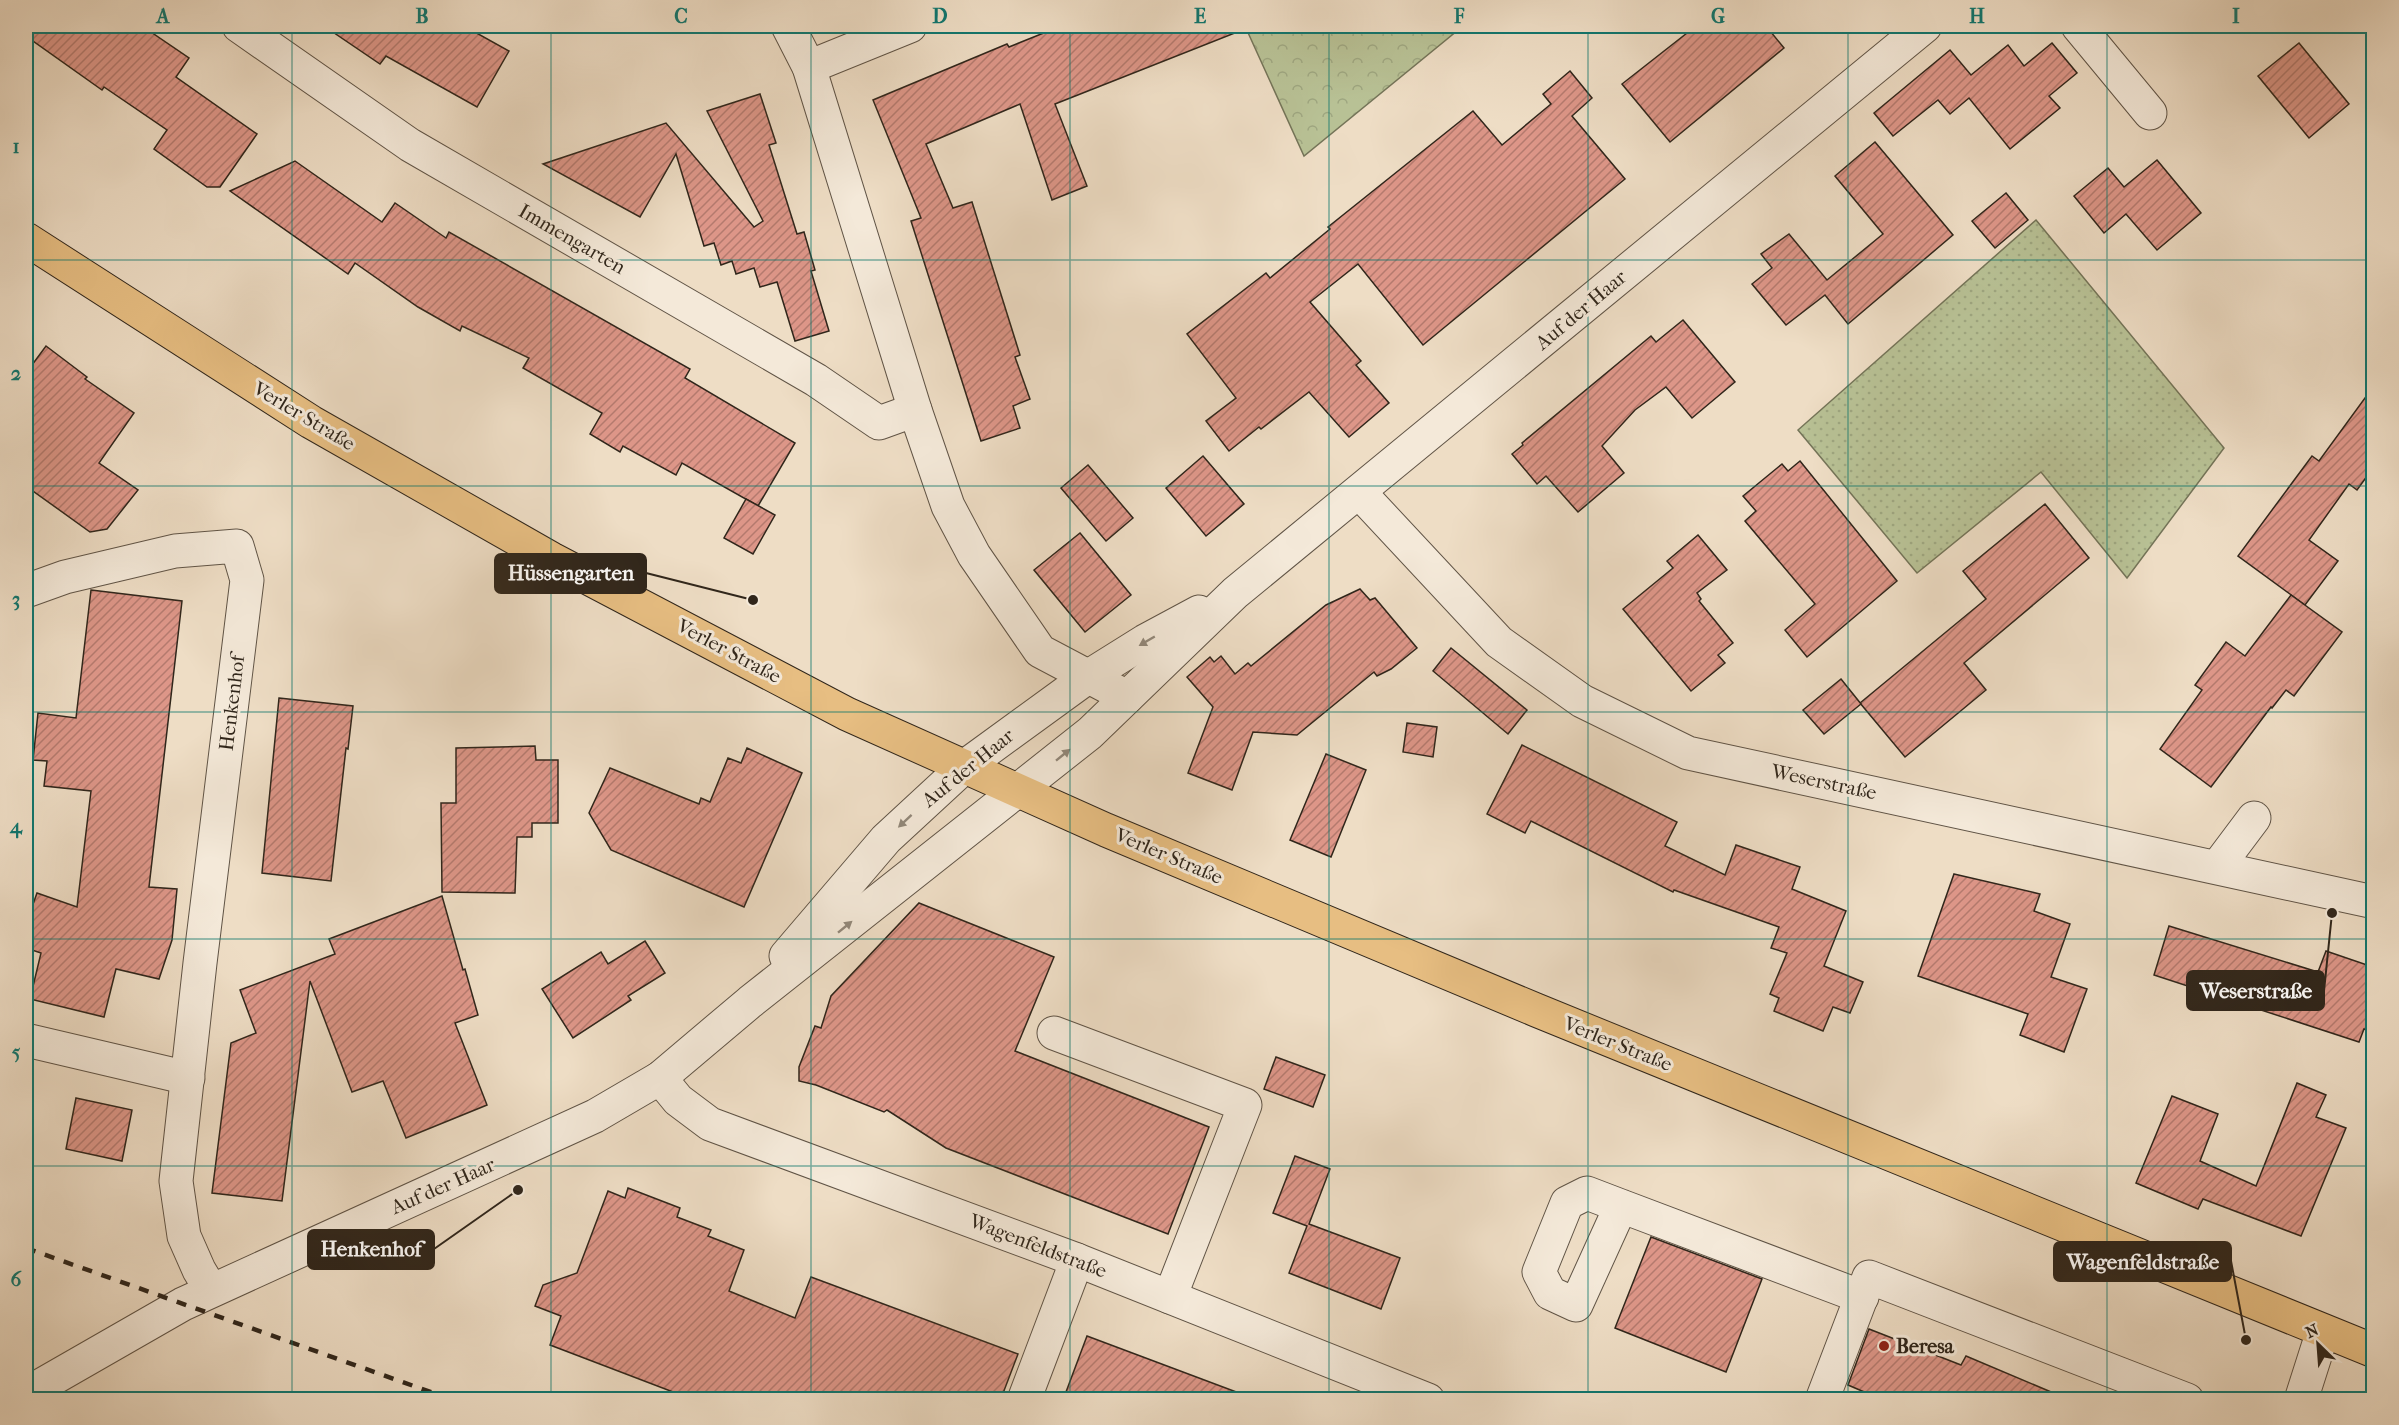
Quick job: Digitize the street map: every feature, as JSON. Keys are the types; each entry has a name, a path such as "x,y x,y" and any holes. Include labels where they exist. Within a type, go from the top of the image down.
{"main road":[{"name":"Verler Straße","path":"26,239 311,422 522,542 838,709 1018,792 1536,1010 2373,1350"}],"street":[{"name":"Immengarten","path":"239,26 410,145 816,380 879,423 915,410"},
{"path":"788,26 809,67 915,410 948,506 974,555 1040,651 1127,697"},
{"path":"809,67 910,26"},
{"name":"Auf der Haar","path":"26,1394 211,1290 595,1116 660,1078 750,1002 1090,733 1235,593 1360,493 1925,26"},
{"path":"2078,26 2150,113"},
{"name":"Weserstraße","path":"1360,493 1499,642 1582,701 1688,753 2217,866 2373,902"},
{"name":"Henkenhof","path":"26,591 65,577 175,550 237,546 247,580 201,952 188,1078"},
{"name":"Auf der Haar","path":"750,1002 814,922 886,839 964,767 1089,676 1145,641 1235,593"},
{"path":"2217,866 2254,818"},
{"path":"1054,1033 1245,1106 1170,1297"},
{"path":"26,1040 188,1078 176,1181 184,1236 211,1290"},
{"name":"Wagenfeldstraße","path":"660,1078 678,1100 710,1124 1077,1260 1428,1400"},
{"path":"1621,1206 1862,1298"},
{"path":"1024,1400 1077,1260"},
{"path":"1822,1400 1869,1277 2187,1400"},
{"path":"2301,1400 2323,1331"}],"green space":[{"path":"1245,26 1463,26 1304,156"},
{"path":"2036,220 2224,448 2127,578 2041,472 1917,573 1798,430"}],"building":[{"path":"26,26 142,26 189,58 176,77 257,134 220,187 207,187 154,149 167,130 104,87 102,90 26,36"},
{"path":"324,26 464,26 509,51 477,107 386,56 380,64"},
{"path":"1061,26 1250,27 1055,104 1087,186 1052,200 1020,104 926,144 953,208 972,202 1020,355 1015,357 1030,399 1013,406 1020,428 981,441 911,221 921,218 873,100 1007,44 1009,47"},
{"path":"1696,26 1766,26 1784,48 1670,142 1622,84"},
{"path":"2052,43 2077,73 2049,96 2060,108 2010,149 1969,98 1950,114 1938,100 1893,136 1874,113 1950,50 1971,75 2008,45 2024,66"},
{"path":"2299,43 2349,104 2309,138 2258,76"},
{"path":"1570,71 1592,98 1572,116 1625,179 1423,345 1358,264 1310,302 1361,361 1356,365 1389,403 1349,437 1309,392 1229,451 1206,421 1236,398 1187,334 1266,273 1270,278 1330,229 1328,227 1473,111 1502,145 1551,104 1543,94"},
{"path":"760,94 776,143 769,145 797,234 804,232 815,270 811,271 829,331 795,341 777,282 760,287 754,268 736,274 732,261 721,265 714,243 704,246 676,154 640,217 543,164 666,123 754,227 763,221 707,111"},
{"path":"1875,142 1953,235 1848,324 1825,295 1786,325 1752,284 1772,268 1761,254 1789,234 1827,280 1883,234 1835,176"},
{"path":"2157,160 2201,213 2157,250 2126,214 2104,233 2074,196 2108,168 2124,187"},
{"path":"295,161 382,222 395,203 446,238 449,232 690,369 685,378 795,443 758,506 682,463 676,475 623,446 620,452 590,434 602,413 523,368 529,358 462,326 460,331 418,307 355,263 348,274 230,191"},
{"path":"2006,193 2028,220 1995,248 1972,221"},
{"path":"1683,320 1735,382 1692,418 1666,387 1635,410 1602,446 1624,473 1578,512 1546,476 1537,484 1512,454 1523,445 1522,443 1651,336 1656,342"},
{"path":"46,346 87,377 85,379 134,413 99,463 138,490 107,529 90,532 26,486 26,373"},
{"path":"2373,387 2373,468 2357,490 2349,484 2309,540 2338,561 2305,605 2238,556 2312,456 2319,461"},
{"path":"1203,456 1244,504 1206,536 1166,488"},
{"path":"1800,461 1897,581 1807,657 1785,630 1815,604 1745,521 1756,511 1743,496 1782,464 1788,471"},
{"path":"1088,465 1133,518 1106,541 1061,488"},
{"path":"746,499 775,515 753,554 724,538"},
{"path":"2045,504 2089,558 1964,663 1986,690 1905,757 1860,703 1986,599 1963,571"},
{"path":"1080,533 1131,595 1085,632 1034,570"},
{"path":"1698,535 1727,570 1697,593 1701,599 1699,601 1733,643 1718,655 1725,663 1691,691 1623,609 1673,568 1667,561"},
{"path":"1360,589 1370,600 1375,598 1417,648 1391,669 1377,676 1374,672 1297,735 1253,732 1232,790 1188,773 1213,707 1187,677 1210,657 1214,662 1221,656 1235,674 1248,663 1251,666 1326,605"},
{"path":"91,590 182,601 149,887 177,889 172,940 159,979 116,969 104,1017 30,999 41,953 26,948 26,924 37,893 77,907 91,791 44,786 47,761 33,760 38,713 76,718"},
{"path":"2291,595 2342,632 2294,696 2286,690 2271,707 2211,787 2160,749 2202,690 2195,685 2226,642 2245,656"},
{"path":"1451,648 1527,710 1508,734 1433,671"},
{"path":"1841,679 1861,704 1824,734 1803,710"},
{"path":"279,698 353,706 331,881 262,873"},
{"path":"1407,723 1437,727 1433,757 1403,752"},
{"path":"1522,745 1677,822 1665,846 1725,875 1736,845 1800,867 1792,889 1846,911 1824,966 1863,982 1850,1013 1833,1007 1823,1031 1774,1011 1779,998 1770,994 1787,953 1771,948 1779,927 1674,890 1673,892 1531,821 1525,833 1487,814"},
{"path":"535,746 536,760 558,760 558,823 532,823 532,837 517,837 515,893 442,892 441,803 456,803 456,748"},
{"path":"747,748 802,773 744,907 611,850 589,813 610,768 699,804 701,798 710,802 728,758 741,763"},
{"path":"1326,754 1366,770 1331,857 1290,840"},
{"path":"1954,874 2040,894 2034,911 2070,924 2051,977 2087,989 2064,1052 2020,1035 2028,1014 1918,976"},
{"path":"442,896 478,1015 455,1023 487,1105 406,1138 383,1081 352,1092 310,981 282,1201 212,1193 231,1043 256,1033 240,990 335,954 329,939"},
{"path":"919,903 1054,957 1015,1051 1209,1127 1168,1234 946,1148 887,1110 884,1112 816,1085 799,1081 799,1067 815,1026 821,1028 831,996"},
{"path":"2169,926 2318,972 2326,951 2373,967 2373,1032 2364,1029 2359,1042 2154,975"},
{"path":"645,941 665,973 628,996 631,1000 573,1038 542,989 601,952 608,964"},
{"path":"1276,1057 1325,1075 1313,1107 1264,1089"},
{"path":"2297,1083 2326,1095 2316,1117 2346,1128 2301,1236 2203,1199 2198,1209 2136,1183 2172,1096 2218,1114 2200,1161 2256,1186"},
{"path":"76,1098 132,1110 122,1161 66,1149"},
{"path":"1295,1156 1330,1169 1309,1224 1400,1258 1381,1309 1289,1273 1307,1226 1273,1213"},
{"path":"628,1188 680,1208 677,1217 711,1230 708,1236 744,1250 729,1291 795,1318 811,1277 1018,1354 1002,1396 999,1400 694,1400 550,1345 561,1316 535,1306 543,1285 577,1273 608,1191 625,1198"},
{"path":"1651,1237 1762,1279 1726,1372 1615,1328"},
{"name":"Beresa","path":"1869,1329 1961,1365 1966,1356 2070,1400 1883,1400 1848,1385"},
{"path":"1087,1336 1247,1396 1246,1400 1063,1400"}],"railway":[{"path":"26,1248 453,1400"}],"place":[{"name":"Hüssengarten","path":"753,600"},
{"name":"Weserstraße","path":"2332,913"},
{"name":"Henkenhof","path":"518,1190"},
{"name":"Wagenfeldstraße","path":"2246,1340"},
{"name":"Beresa","path":"1884,1346"}]}
